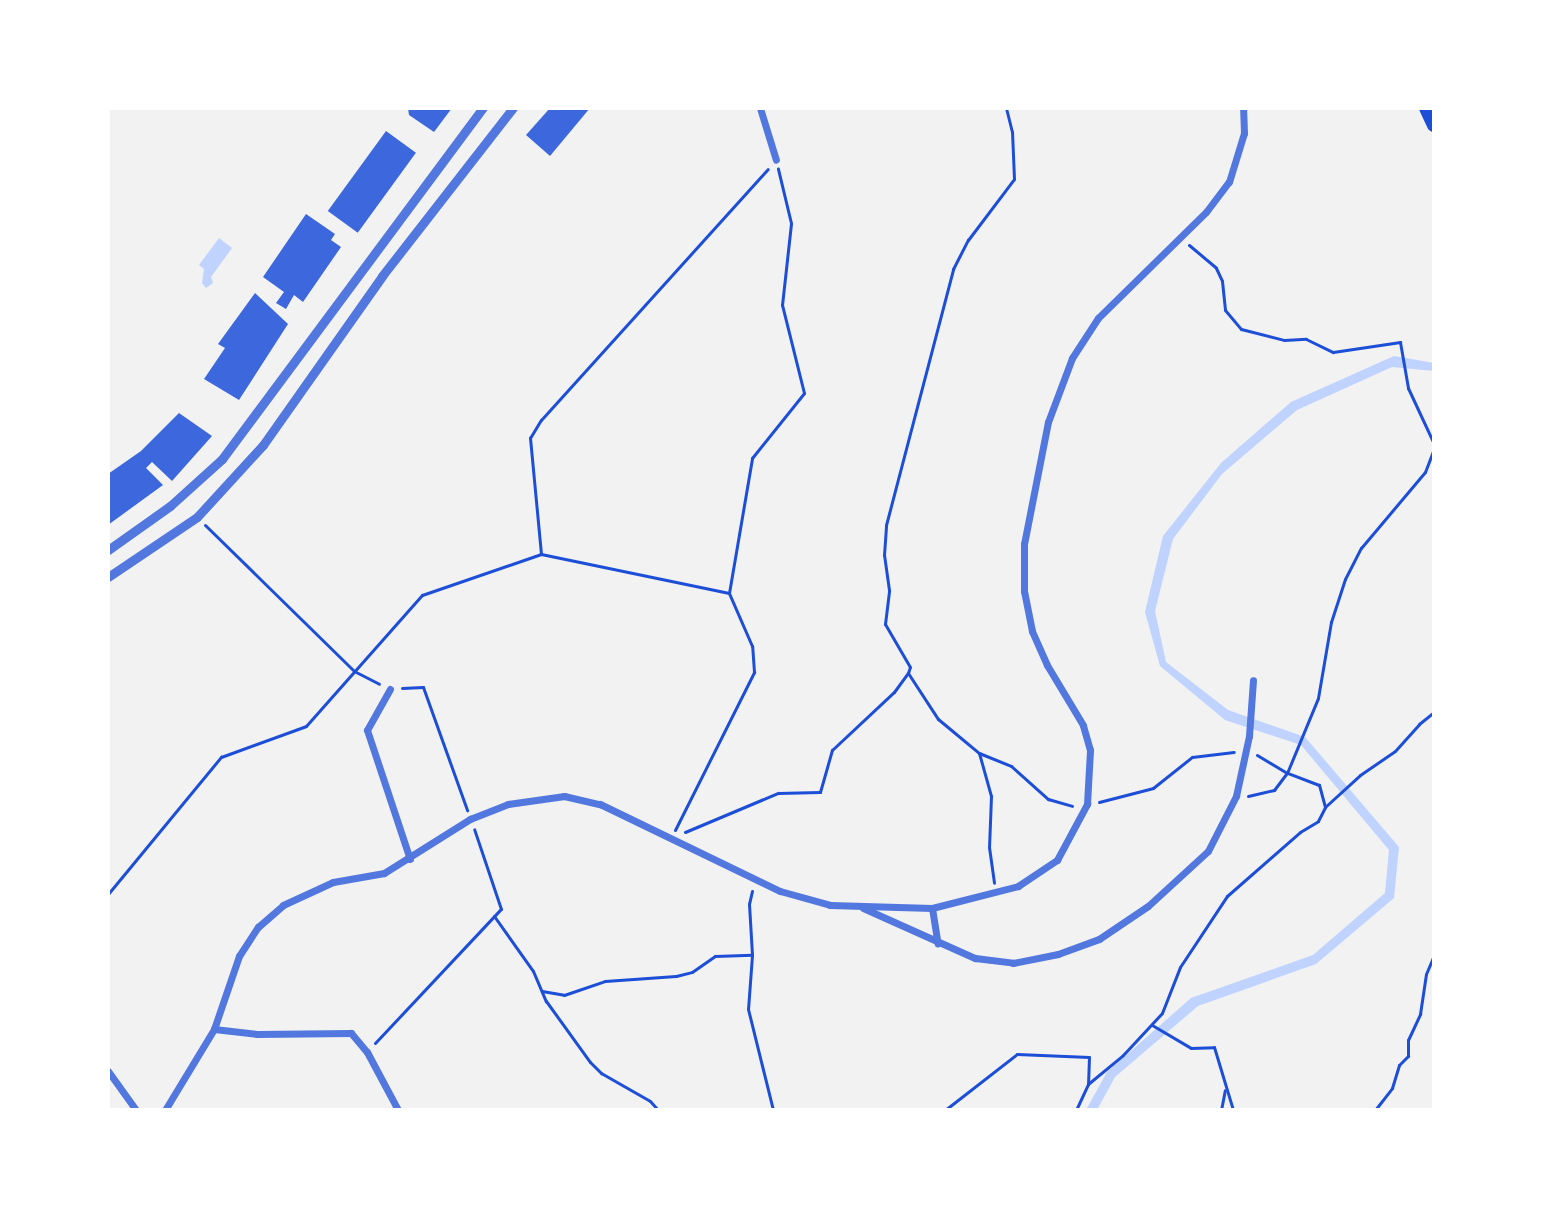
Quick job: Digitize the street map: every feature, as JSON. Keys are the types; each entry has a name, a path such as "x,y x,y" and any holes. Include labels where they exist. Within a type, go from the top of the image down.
{"highway":[{"path":"1426,108 1434,125"}],"street":[{"path":"108,550 170,506 222,459 483,108"},
{"path":"108,577 197,517 263,445 382,276 513,108"},
{"path":"760,108 776,160"},
{"path":"165,1110 214,1029 239,956 258,927 283,905 333,882 384,873 470,819 508,804 564,796 600,804 780,891 830,905 932,908 1018,886 1057,860 1087,804 1090,750 1083,725 1047,665 1032,631 1024,591 1024,544 1048,422 1072,358 1098,318 1180,238 1229,182 1244,133 1243,108"},
{"path":"861,908 975,958 1013,963 1058,954 1099,939 1148,906 1208,851 1236,796 1245,752 1253,680"},
{"path":"390,689 367,730 410,859"},
{"path":"932,908 938,944"},
{"path":"214,1029 257,1034 351,1033 367,1052 398,1110"},
{"path":"108,1071 136,1110"}],"path":[{"path":"146,108 158,108"},
{"path":"671,838 778,793 820,792 832,750 908,673 910,667 885,624 889,590 884,555 886,525 953,269 968,240 1014,179 1012,132 1006,108"},
{"path":"541,554 530,438 776,160"},
{"path":"671,838 754,672 752,646 729,593 752,458 804,393 782,305 791,223 776,160"},
{"path":"1180,238 1216,268 1222,281 1225,310 1241,329 1284,340 1306,339 1333,352 1400,342 1408,388 1434,446 1425,472 1361,548 1345,579 1331,622 1318,698 1287,773 1274,790 1260,796 1236,796"},
{"path":"197,517 354,671 390,689 423,687 501,909 367,1052"},
{"path":"108,894 221,757 306,726 422,595 541,554 729,593"},
{"path":"908,673 938,719 979,753 1011,766 1036,792 1058,804 1087,804 1134,796 1153,788 1192,757 1245,752 1261,756 1287,773 1319,785 1325,807"},
{"path":"1088,1084 1123,1055 1162,1013 1180,967 1227,896 1300,832 1318,821 1325,807 1360,775 1395,751 1434,712"},
{"path":"979,753 991,796 989,847 996,894"},
{"path":"755,879 749,904 752,955 748,1009 773,1110"},
{"path":"494,916 533,971 542,991 601,1073 650,1101 658,1110"},
{"path":"542,991 564,995 605,981 676,976 692,972 715,956 752,955"},
{"path":"1375,1110 1392,1088 1399,1065 1408,1056 1408,1040 1420,1014 1426,974 1434,955"},
{"path":"1151,1024 1191,1048 1214,1047 1233,1110"},
{"path":"945,1110 1017,1054 1089,1057 1092,1068 1076,1110"},
{"path":"1221,1110 1225,1090"}],"water":[{"path":"219,238 232,248 211,277 213,283 206,288 202,283 204,269 199,265"},
{"path":"1394,356 1434,363 1434,371 1392,367 1297,410 1222,474 1173,539 1155,611 1166,662 1228,710 1305,737 1399,847 1394,898 1316,964 1198,1006 1115,1077 1097,1110 1086,1110 1107,1072 1191,998 1313,955 1385,893 1389,850 1301,745 1225,720 1160,666 1145,612 1163,536 1221,463 1291,402"}],"building":[{"path":"408,108 452,108 434,132 409,115"},
{"path":"550,108 590,108 550,156 526,135"},
{"path":"386,131 416,153 358,233 328,211"},
{"path":"306,214 335,234 331,240 341,247 303,302 294,295 286,309 276,303 284,292 263,277"},
{"path":"255,293 288,324 239,400 204,379 225,348 218,344"},
{"path":"179,413 212,436 172,481 152,462 146,468 163,485 108,525 108,474 141,451"}]}
